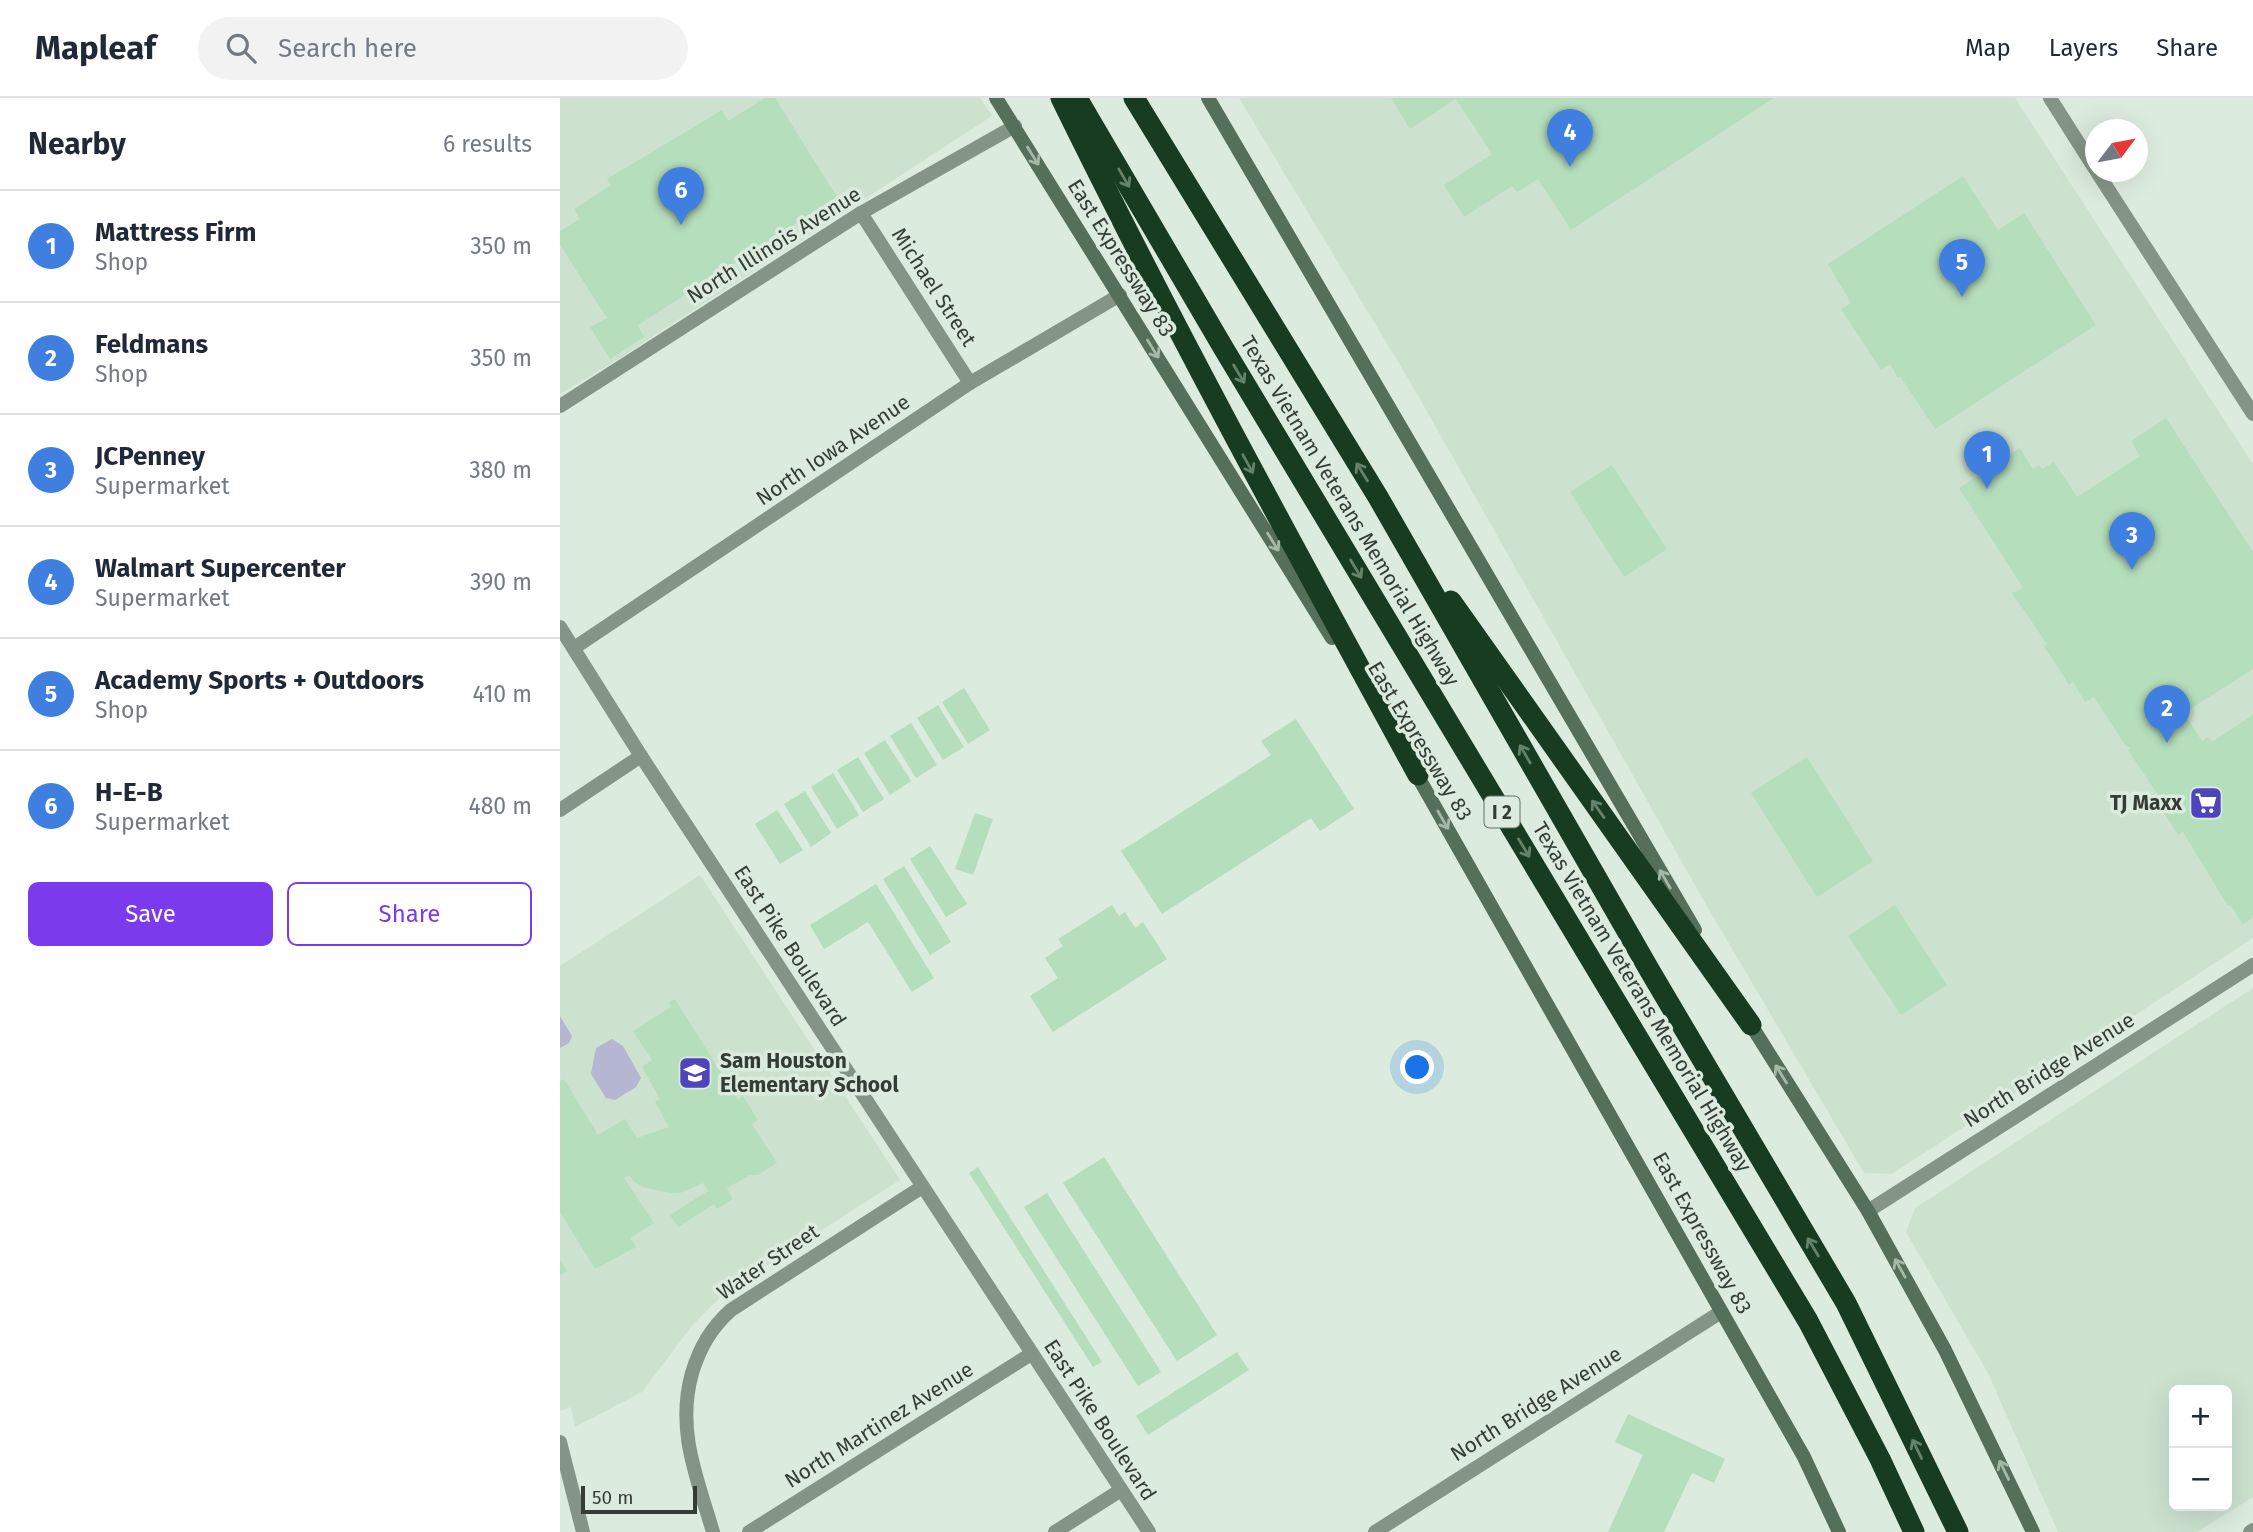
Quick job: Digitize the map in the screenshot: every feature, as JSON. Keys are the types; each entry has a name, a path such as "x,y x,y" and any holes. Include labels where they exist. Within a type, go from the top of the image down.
{"highway":[{"path":"1061,98 1121,221 1240,449 1418,775"},
{"name":"Texas Vietnam Veterans Memorial Highway","path":"1077,98 1224,349 1808,1321 1914,1532"},
{"name":"Texas Vietnam Veterans Memorial Highway","path":"1134,98 1378,497 1643,960 1846,1303 1958,1532"},
{"path":"1378,497 1751,1025"}],"main road":[{"name":"East Expressway 83","path":"996,98 1418,775 1804,1457 1839,1532"},
{"path":"1208,98 1751,1025 1868,1211 1945,1350 2033,1532"}],"street":[{"path":"2050,98 2085,153"},
{"name":"North Illinois Avenue","path":"560,406 861,213 1015,126"},
{"path":"2104,182 2253,414"},
{"name":"Michael Street","path":"861,213 970,383"},
{"name":"North Iowa Avenue","path":"574,648 970,383 1120,295"},
{"name":"East Pike Boulevard","path":"560,627 641,756 1149,1532"},
{"path":"560,810 641,756"},
{"name":"North Bridge Avenue","path":"1868,1211 2253,965"},
{"name":"Water Street","path":"713,1532 685,1427 687,1390 706,1337 731,1310 922,1187"},
{"name":"North Bridge Avenue","path":"1375,1532 1720,1312"},
{"name":"North Martinez Avenue","path":"749,1532 1031,1354"},
{"path":"560,1442 583,1532"},
{"path":"1055,1532 1121,1490"}],"shaded area":[{"path":"560,98 980,98 992,116 609,365 560,394"},
{"path":"1239,98 2015,98 2253,464 2253,938 1892,1174 1864,1173 1704,901 1412,385"},
{"name":"Sam Houston Elementary School","path":"700,875 900,1180 725,1292 691,1327 642,1392 575,1427 571,1407 560,1411 560,966"},
{"path":"2253,988 2253,1497 2232,1510 2232,1385 2169,1385 2169,1511 2231,1511 2197,1532 2058,1532 1988,1373 1906,1232 1915,1208"},
{"path":"560,1016 572,1036 569,1043 560,1048"},
{"path":"612,1039 623,1046 641,1078 636,1087 615,1100 606,1098 591,1074 596,1048"}],"building":[{"path":"765,98 775,98 837,197 638,325 644,337 610,359 590,327 607,318 560,245 560,231 580,219 574,209 611,185 607,179 722,110 728,121"},
{"path":"1391,98 1774,98 1571,230 1538,179 1517,192 1512,186 1464,217 1444,185 1492,154 1456,99 1410,129"},
{"path":"1963,176 1998,230 2024,213 2096,325 1935,429 1890,364 1881,370 1841,309 1851,303 1828,264"},
{"path":"2166,418 2253,552 2253,669 2184,713 2202,741 2208,737 2212,742 2253,715 2253,918 2243,924 2230,905 2228,906 2183,832 2178,835 2156,801 2160,798 2128,750 2130,748 2125,745 2094,697 2085,702 2073,682 2069,685 2044,646 2047,644 2012,593 2023,588 1959,488 2020,448 2033,469 2039,465 2042,469 2054,462 2077,497 2140,456 2131,441"},
{"path":"1612,465 1667,549 1624,577 1570,492"},
{"path":"964,688 990,730 968,744 942,702"},
{"path":"938,705 964,747 943,760 917,718"},
{"path":"1296,719 1354,809 1320,831 1311,818 1162,914 1121,851 1271,755 1261,741"},
{"path":"911,723 937,765 916,778 890,736"},
{"path":"885,740 911,781 890,795 864,753"},
{"path":"858,757 884,799 863,812 837,770"},
{"path":"1807,757 1873,861 1817,897 1751,793"},
{"path":"833,773 859,815 837,829 811,787"},
{"path":"805,791 831,833 811,847 784,804"},
{"path":"777,810 803,850 780,864 755,824"},
{"path":"975,813 993,819 973,875 955,869"},
{"path":"930,846 967,904 946,917 910,859"},
{"path":"904,866 951,942 930,955 883,879"},
{"path":"876,884 934,978 912,992 868,922 824,949 810,925"},
{"path":"1112,905 1119,916 1125,912 1135,928 1143,922 1167,959 1053,1032 1030,996 1058,978 1045,958 1063,946 1058,939"},
{"path":"1895,905 1947,985 1901,1015 1848,936"},
{"path":"675,999 738,1100 743,1096 758,1120 752,1124 777,1163 758,1175 750,1175 727,1188 733,1199 717,1209 714,1204 678,1227 670,1215 708,1191 703,1183 680,1193 670,1193 645,1188 634,1182 629,1175 624,1178 654,1223 630,1238 636,1247 595,1269 560,1212 560,1081 564,1079 598,1135 625,1119 637,1138 669,1127 655,1102 660,1099 642,1067 652,1060 633,1031 671,1007 669,1002"},
{"path":"1104,1157 1217,1335 1177,1361 1063,1183"},
{"path":"978,1167 1102,1362 1093,1367 969,1173"},
{"path":"1047,1193 1161,1372 1138,1386 1024,1207"},
{"path":"560,1260 567,1271 560,1275"},
{"path":"1237,1352 1249,1370 1148,1435 1136,1416"},
{"path":"1628,1414 1725,1459 1714,1483 1692,1473 1664,1532 1608,1532 1643,1455 1615,1442"}],"place":[{"name":"Walmart Supercenter","path":"1570,167"},
{"name":"H-E-B","path":"681,225"},
{"name":"Academy Sports + Outdoors","path":"1962,297"},
{"name":"Mattress Firm","path":"1987,489"},
{"name":"JCPenney","path":"2132,570"},
{"name":"Feldmans","path":"2167,743"},
{"name":"TJ Maxx","path":"2206,803"},
{"name":"Sam Houston Elementary School","path":"695,1073"}]}
